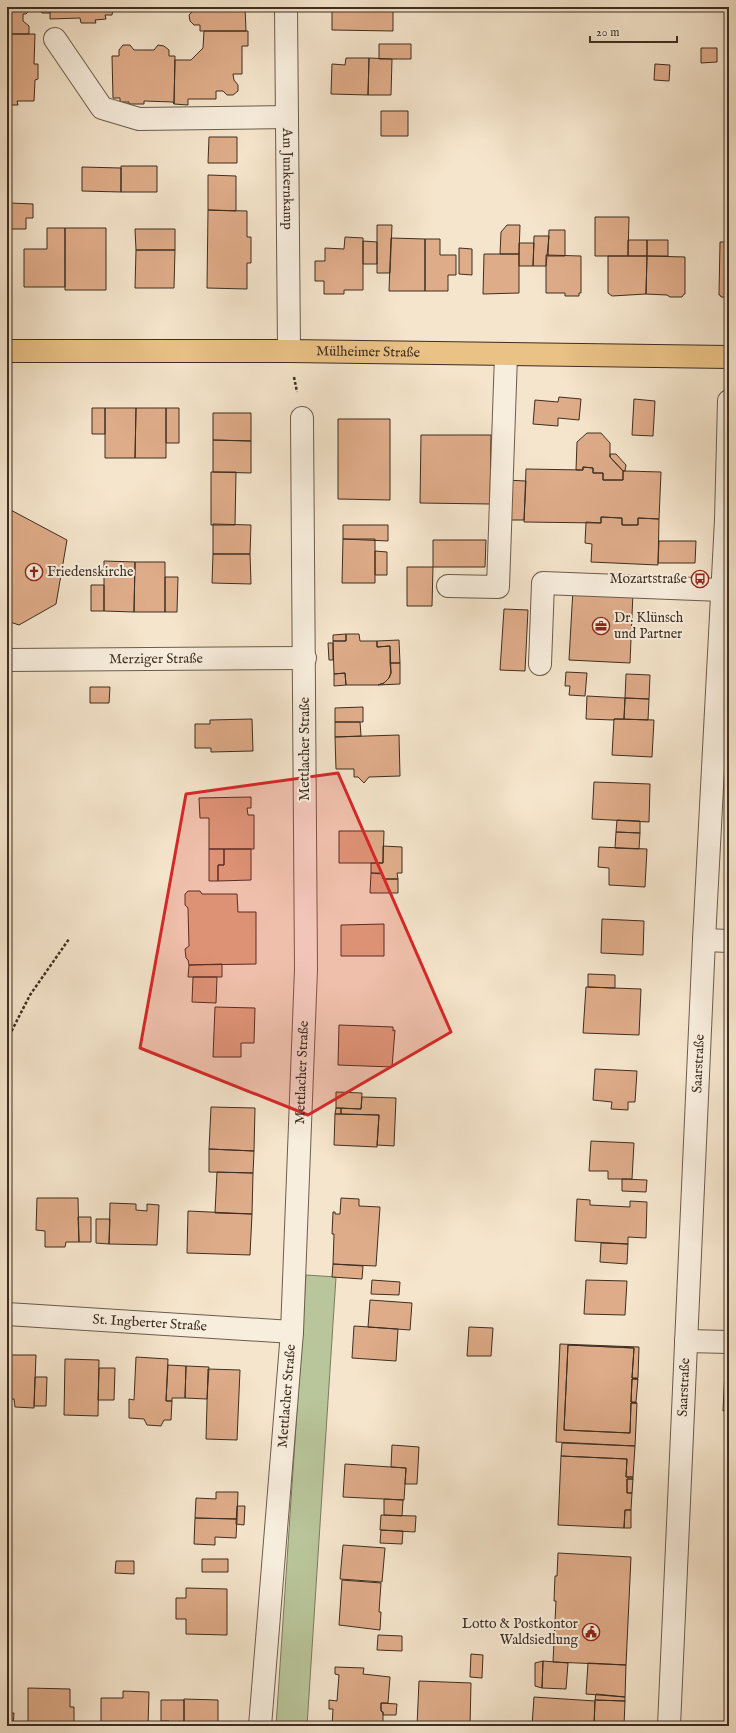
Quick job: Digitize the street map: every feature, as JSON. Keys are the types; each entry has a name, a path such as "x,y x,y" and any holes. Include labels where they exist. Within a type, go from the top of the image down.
{"main road":[{"name":"Mülheimer Straße","path":"7,351 289,351 729,357"}],"street":[{"name":"Am Junkernkamp","path":"286,7 289,351"},
{"path":"55,39 102,108 139,119 287,117"},
{"path":"448,586 498,587 506,355"},
{"name":"Saarstraße","path":"669,1726 704,940 725,620 722,590 726,520 729,402"},
{"name":"Mettlacher Straße","path":"260,1726 292,1332 306,969 305,658 302,418"},
{"path":"540,664 543,583 722,590"},
{"name":"Merziger Straße","path":"7,660 305,658"},
{"path":"704,940 729,941"},
{"name":"St. Ingberter Straße","path":"7,1314 292,1332"},
{"path":"686,1341 729,1342"}],"path":[{"path":"289,351 302,418"},
{"path":"7,1040 30,994 68,939"},
{"path":"7,1249 7,1314"}],"highlighted area":[{"path":"338,773 451,1032 308,1115 140,1048 186,794"}],"green space":[{"path":"306,1275 336,1277 307,1726 276,1726"}],"building":[{"path":"7,7 30,7 30,10 26,14 23,14 23,21 29,26 29,34 7,34"},
{"path":"37,7 50,7 50,13 42,13"},
{"path":"50,7 113,7 113,9 112,15 105,15 106,19 95,20 96,23 81,23 80,18 50,19"},
{"path":"194,7 245,7 246,31 200,31 200,25 194,25 190,21 189,15 194,10"},
{"path":"332,7 393,7 393,31 332,30"},
{"path":"204,31 248,31 248,46 242,46 242,74 233,74 234,80 238,85 238,91 233,95 227,95 223,91 216,91 216,99 188,99 188,105 174,104 175,60 191,60 203,48"},
{"path":"7,34 35,34 34,64 38,64 38,79 35,80 34,101 17,101 18,105 7,105"},
{"path":"379,44 411,44 411,59 379,59"},
{"path":"123,45 130,45 134,50 154,50 158,45 164,46 169,50 169,56 175,56 174,104 173,102 144,101 144,104 129,104 129,102 120,102 120,98 113,98 112,56 119,56 119,50"},
{"path":"701,48 717,48 717,62 701,63"},
{"path":"346,58 369,58 368,95 331,94 332,64 345,65"},
{"path":"369,58 392,59 391,95 368,95"},
{"path":"655,64 670,65 669,81 654,80"},
{"path":"381,111 408,111 408,136 381,136"},
{"path":"209,137 237,137 237,163 208,163"},
{"path":"121,166 157,166 157,192 121,192"},
{"path":"82,167 121,168 121,192 82,191"},
{"path":"208,175 236,176 236,211 208,210"},
{"path":"10,203 33,204 33,218 26,218 26,229 10,229"},
{"path":"208,210 247,211 247,237 251,237 251,263 247,263 247,289 207,288"},
{"path":"595,217 629,217 628,256 595,256"},
{"path":"377,225 392,225 390,273 377,273"},
{"path":"507,225 520,225 519,254 500,254 501,232"},
{"path":"47,228 65,228 65,287 24,287 24,249 47,249"},
{"path":"65,228 106,228 106,290 65,290"},
{"path":"135,229 175,229 175,250 136,250"},
{"path":"549,230 565,230 565,256 548,256"},
{"path":"534,236 549,236 546,266 533,266"},
{"path":"345,237 363,238 363,290 344,290 344,294 324,294 324,281 315,281 315,261 325,261 325,248 344,249"},
{"path":"391,238 425,239 425,291 389,291"},
{"path":"425,239 440,239 440,255 456,255 456,275 448,275 448,291 425,291"},
{"path":"628,240 647,240 647,256 628,256"},
{"path":"647,240 668,240 668,256 647,256"},
{"path":"363,241 377,242 377,264 363,264"},
{"path":"720,242 729,242 729,297 721,297 719,295"},
{"path":"519,243 534,243 533,266 519,266"},
{"path":"459,248 472,249 472,275 459,274"},
{"path":"136,250 175,250 174,288 135,288"},
{"path":"484,254 519,254 519,293 483,294"},
{"path":"546,255 581,256 581,293 579,293 579,296 565,296 565,293 546,293"},
{"path":"608,256 647,256 646,294 612,296 608,293"},
{"path":"647,256 685,257 685,294 682,297 646,294"},
{"path":"559,397 581,399 579,420 558,418 558,426 533,424 535,400 558,402"},
{"path":"634,399 655,401 653,436 632,435"},
{"path":"92,408 105,408 105,434 92,434"},
{"path":"105,408 136,408 135,458 105,458"},
{"path":"136,408 166,408 166,458 135,458"},
{"path":"166,408 179,408 179,443 166,443"},
{"path":"213,413 251,413 251,441 213,440"},
{"path":"338,419 390,419 390,500 338,499"},
{"path":"587,433 601,433 610,443 610,457 623,471 623,480 603,480 603,473 593,473 593,468 583,467 583,470 576,470 577,442"},
{"path":"421,435 491,435 490,504 420,503"},
{"path":"213,440 251,441 251,473 213,472"},
{"path":"610,454 616,454 626,465 625,471 623,471 610,457"},
{"path":"583,467 593,468 593,473 603,473 603,480 623,480 623,471 661,472 659,519 638,518 638,525 622,525 622,518 601,517 601,523 524,522 526,469 583,470"},
{"path":"211,472 236,472 235,525 211,525"},
{"path":"505,480 526,481 524,520 504,520"},
{"name":"Friedenskirche","path":"7,508 67,540 56,604 19,625 7,621"},
{"path":"601,517 622,518 622,525 638,525 638,518 659,519 658,565 591,562 592,544 585,543 586,522 601,523"},
{"path":"213,524 251,525 250,554 213,554"},
{"path":"343,525 388,525 388,541 343,539"},
{"path":"343,539 375,539 375,583 342,583"},
{"path":"433,540 486,540 485,567 433,567"},
{"path":"659,541 696,541 695,563 658,563"},
{"path":"375,551 387,552 387,575 375,575"},
{"path":"213,554 250,554 251,584 212,583"},
{"path":"104,561 135,562 134,612 104,611"},
{"path":"135,562 165,562 165,612 134,612"},
{"path":"407,567 433,567 432,606 407,606"},
{"path":"165,577 178,577 177,612 165,612"},
{"path":"91,585 104,585 104,611 91,611"},
{"path":"573,589 633,592 630,663 569,660"},
{"path":"504,609 528,610 525,671 500,670"},
{"path":"346,634 359,634 360,641 377,641 377,647 390,646 391,673 389,678 384,683 378,685 346,685 345,673 334,674 333,641 346,641"},
{"path":"346,634 346,641 333,641 333,635"},
{"path":"399,640 400,663 390,663 390,646 377,647 377,641"},
{"path":"328,643 333,643 333,660 329,660"},
{"path":"390,663 400,663 400,684 378,685 384,683 389,678 391,673"},
{"path":"566,672 587,673 585,696 569,695 570,686 565,686"},
{"path":"345,673 346,685 334,686 334,674"},
{"path":"626,674 650,675 649,699 625,698"},
{"path":"90,687 110,687 109,703 90,703"},
{"path":"587,696 625,698 624,719 586,719"},
{"path":"625,698 649,699 648,720 624,719"},
{"path":"363,707 363,722 335,722 335,708"},
{"path":"252,719 253,751 211,752 211,748 195,748 195,724 210,724 210,720"},
{"path":"614,719 654,720 652,757 612,755"},
{"path":"335,722 360,722 361,736 335,737"},
{"path":"399,735 400,776 369,777 364,783 358,777 354,777 354,769 336,769 335,737"},
{"path":"594,782 650,784 649,822 592,819"},
{"path":"251,797 251,808 247,808 248,815 254,815 254,849 209,849 209,818 200,818 199,798"},
{"path":"617,820 640,821 640,833 616,832"},
{"path":"339,831 384,831 383,863 339,863"},
{"path":"616,832 640,833 639,849 615,848"},
{"path":"383,846 402,847 402,873 397,873 398,879 383,879 382,873 371,873 371,863 383,863"},
{"path":"599,847 647,849 645,887 609,885 609,868 598,867"},
{"path":"209,849 224,849 224,865 218,865 218,881 209,881"},
{"path":"224,849 251,849 251,880 218,881 218,865 224,865"},
{"path":"371,873 382,874 383,879 398,879 398,893 370,893"},
{"path":"188,891 200,891 202,894 237,894 238,912 256,912 256,964 189,965 186,958 185,949 189,946 188,908 185,905 185,894"},
{"path":"602,919 644,921 643,955 601,953"},
{"path":"384,924 384,956 341,956 341,925"},
{"path":"222,964 222,977 188,977 189,965"},
{"path":"588,974 615,975 615,988 588,987"},
{"path":"193,977 217,977 216,1003 192,1002"},
{"path":"586,987 641,989 639,1035 583,1033"},
{"path":"215,1007 255,1008 254,1043 241,1043 241,1057 213,1057"},
{"path":"339,1025 393,1027 393,1031 395,1030 392,1067 338,1065"},
{"path":"595,1069 637,1071 635,1102 628,1102 628,1110 611,1109 612,1102 593,1100"},
{"path":"336,1092 362,1093 361,1109 336,1108"},
{"path":"362,1097 396,1098 394,1146 377,1145 379,1115 341,1114 341,1108 361,1109"},
{"path":"211,1107 255,1108 254,1151 209,1149"},
{"path":"336,1108 341,1108 341,1114 335,1114"},
{"path":"335,1114 379,1115 377,1147 334,1145"},
{"path":"591,1141 634,1143 632,1179 608,1179 608,1171 589,1171"},
{"path":"209,1149 254,1151 253,1173 209,1172"},
{"path":"217,1172 253,1173 252,1214 215,1213"},
{"path":"622,1179 647,1180 646,1192 622,1191"},
{"path":"37,1198 78,1198 79,1242 66,1242 65,1247 45,1247 45,1231 36,1230"},
{"path":"341,1198 359,1199 359,1206 380,1207 376,1266 333,1264 333,1212 335,1212 335,1214 340,1214"},
{"path":"577,1199 590,1200 590,1205 630,1207 630,1201 647,1202 646,1238 628,1237 628,1244 575,1241"},
{"path":"110,1203 136,1204 136,1210 147,1211 147,1204 159,1205 157,1245 109,1244"},
{"path":"188,1211 252,1214 250,1255 187,1253"},
{"path":"78,1217 91,1217 91,1242 79,1242"},
{"path":"96,1219 110,1219 109,1244 96,1243"},
{"path":"601,1243 628,1244 627,1264 600,1262"},
{"path":"333,1264 363,1266 362,1279 332,1277"},
{"path":"372,1280 400,1282 399,1295 371,1294"},
{"path":"586,1280 627,1281 625,1315 584,1314"},
{"path":"370,1300 412,1303 410,1330 368,1327"},
{"path":"354,1326 398,1329 396,1361 352,1358"},
{"path":"469,1327 493,1328 491,1356 467,1356"},
{"path":"560,1344 639,1347 638,1378 632,1378 634,1348 568,1345 564,1430 630,1433 631,1403 637,1403 635,1446 556,1442"},
{"path":"568,1345 634,1348 632,1378 638,1379 632,1379 631,1402 637,1403 631,1403 630,1433 564,1430"},
{"path":"726,1351 729,1351 729,1411 723,1411"},
{"path":"7,1355 36,1355 34,1408 15,1407 14,1399 7,1399"},
{"path":"136,1357 168,1359 166,1401 172,1401 171,1420 164,1420 161,1426 147,1425 144,1419 129,1418 129,1399 134,1400"},
{"path":"65,1359 99,1360 98,1416 64,1415"},
{"path":"168,1365 186,1366 185,1398 172,1398 172,1401 166,1401"},
{"path":"186,1366 209,1367 207,1399 185,1398"},
{"path":"99,1368 115,1368 114,1400 98,1400"},
{"path":"208,1369 240,1370 237,1440 206,1439"},
{"path":"35,1377 47,1377 46,1406 34,1406"},
{"path":"632,1379 638,1379 636,1402 631,1402"},
{"path":"562,1443 635,1446 633,1477 626,1477 627,1459 561,1456"},
{"path":"392,1445 419,1447 417,1484 405,1484 406,1468 391,1467"},
{"path":"561,1456 627,1459 626,1477 633,1477 633,1479 627,1479 627,1493 632,1493 631,1510 625,1510 624,1528 558,1525"},
{"path":"345,1464 406,1468 404,1500 343,1497"},
{"path":"627,1479 633,1479 632,1493 627,1493"},
{"path":"216,1492 238,1492 237,1519 195,1518 196,1498 216,1499"},
{"path":"384,1499 403,1500 402,1516 384,1515"},
{"path":"237,1506 245,1506 244,1525 236,1524"},
{"path":"625,1510 631,1510 631,1528 624,1528"},
{"path":"381,1515 416,1516 415,1532 380,1530"},
{"path":"195,1518 237,1519 236,1538 215,1537 215,1545 194,1544"},
{"path":"381,1530 403,1531 402,1544 380,1543"},
{"path":"343,1545 385,1548 382,1582 340,1579"},
{"name":"Lotto & Postkontor Waldsiedlung","path":"558,1553 631,1557 626,1665 553,1662 556,1601 554,1601 555,1576 557,1576"},
{"path":"202,1559 228,1559 228,1572 202,1572"},
{"path":"116,1561 134,1561 134,1574 115,1573"},
{"path":"342,1580 381,1583 379,1612 381,1612 380,1630 339,1625"},
{"path":"186,1588 227,1589 227,1635 186,1634 186,1619 176,1619 176,1598 186,1598"},
{"path":"378,1635 402,1636 402,1651 377,1650"},
{"path":"471,1654 483,1655 482,1678 470,1677"},
{"path":"543,1661 568,1663 566,1689 542,1688"},
{"path":"543,1661 542,1688 535,1686 535,1663"},
{"path":"588,1663 626,1665 625,1697 586,1694"},
{"path":"335,1667 364,1668 363,1674 390,1677 388,1703 381,1703 381,1711 383,1712 383,1726 332,1726 333,1709 329,1709 329,1700 337,1701 339,1675 335,1674"},
{"path":"728,1676 729,1726 726,1726"},
{"path":"419,1681 471,1683 470,1726 417,1726"},
{"path":"28,1688 70,1689 70,1707 74,1707 74,1726 28,1726"},
{"path":"123,1691 149,1692 148,1726 101,1726 101,1698 123,1698"},
{"path":"596,1694 625,1697 625,1701 595,1700"},
{"path":"534,1697 595,1701 594,1726 532,1726"},
{"path":"184,1699 218,1700 218,1724 213,1724 213,1726 184,1726"},
{"path":"161,1700 184,1700 184,1723 169,1723 169,1721 161,1721"},
{"path":"595,1700 625,1701 624,1726 594,1726"},
{"path":"381,1703 397,1704 396,1715 383,1715 383,1712 381,1711"},
{"path":"7,1713 14,1713 13,1726 7,1726"}],"place":[{"name":"Friedenskirche","path":"34,572"},
{"name":"Mozartstraße","path":"700,579"},
{"name":"Dr. Klünsch und Partner","path":"601,626"},
{"name":"Lotto & Postkontor Waldsiedlung","path":"591,1632"}]}
